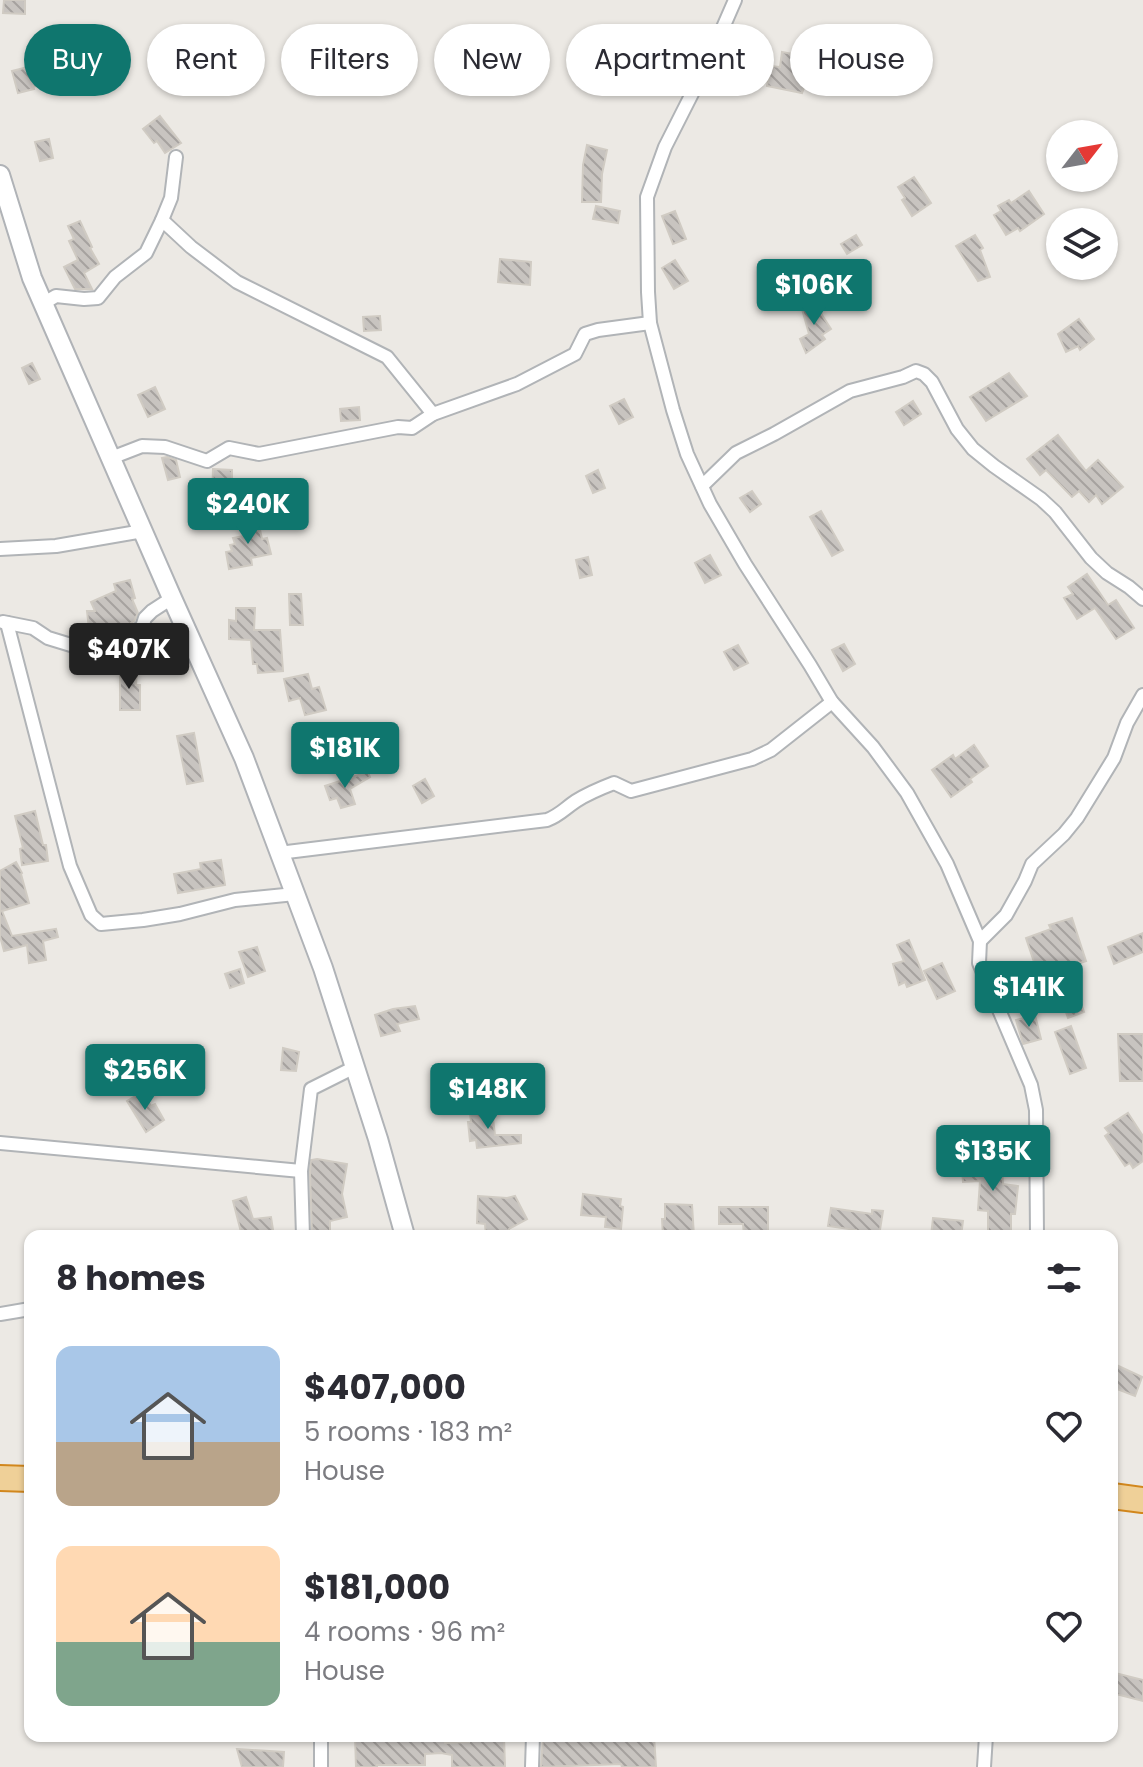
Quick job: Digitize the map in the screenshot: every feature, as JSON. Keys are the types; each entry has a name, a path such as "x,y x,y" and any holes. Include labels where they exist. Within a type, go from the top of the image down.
{"highway":[{"path":"0,1478 24,1479"},
{"path":"1118,1497 1143,1500"}],"street":[{"path":"735,0 665,147 647,197 650,323 687,454 702,486 745,564 832,702 873,747 907,793 947,864 980,941 979,963 1031,1085 1036,1110 1037,1230"},
{"path":"44,303 56,296 98,298 115,277 146,253 171,198 176,157"},
{"path":"0,175 32,278 244,758 323,968 378,1139 403,1230"},
{"path":"162,220 237,282 387,357 433,414"},
{"path":"111,458 142,446 165,447 207,461 229,448 259,454 398,427 412,428 433,414 517,384 575,354 585,334 650,323"},
{"path":"702,486 736,453 850,391 916,371 932,382 957,429 973,449 1041,499 1091,558 1143,599"},
{"path":"0,549 56,546 143,531"},
{"path":"172,598 152,611 142,627 134,632 84,649 48,638 33,628 4,622 70,866 91,915 101,924 180,914 235,900 295,894"},
{"path":"980,941 1006,915 1032,864 1077,818 1114,758 1127,723 1143,695"},
{"path":"279,853 547,820 614,783 631,791 752,759 771,750 832,702"},
{"path":"303,1230 301,1171 311,1089 355,1067"},
{"path":"0,1143 301,1171"},
{"path":"0,1314 24,1310"},
{"path":"321,1742 321,1767"},
{"path":"532,1767 533,1742"},
{"path":"984,1767 986,1742"}],"building":[{"path":"4,0 25,0 25,14 3,13"},
{"path":"782,52 790,53 790,91 774,87 774,66 780,67"},
{"path":"24,68 24,92 18,93 12,71"},
{"path":"160,116 181,143 165,153 143,129"},
{"path":"49,139 53,158 40,161 35,142"},
{"path":"587,145 607,150 601,202 582,202"},
{"path":"914,177 931,203 912,216 898,187"},
{"path":"1029,191 1044,214 1020,231 1018,228 1006,235 994,215 1001,211 998,206 1009,200 1011,203"},
{"path":"596,206 620,211 618,223 593,219"},
{"path":"675,211 686,239 673,244 662,216"},
{"path":"80,221 99,264 84,273 92,289 75,289 64,267 78,260 69,241 74,239 68,226"},
{"path":"856,235 862,245 847,254 841,244"},
{"path":"975,235 983,248 980,250 990,277 978,281 956,246"},
{"path":"500,259 531,262 530,285 498,282"},
{"path":"675,260 688,281 674,289 662,268"},
{"path":"818,304 831,329 822,335 825,339 806,353 800,339 809,334 802,309"},
{"path":"380,316 381,330 364,331 363,317"},
{"path":"1079,319 1094,339 1080,350 1078,346 1066,352 1058,334"},
{"path":"32,363 40,379 29,384 22,368"},
{"path":"1009,373 1027,396 986,421 970,397"},
{"path":"155,387 165,409 148,417 138,395"},
{"path":"624,399 633,417 619,424 610,406"},
{"path":"913,401 921,414 904,425 896,412"},
{"path":"359,407 360,420 341,421 340,409"},
{"path":"1058,435 1086,471 1098,460 1123,487 1102,504 1096,495 1089,502 1079,491 1072,497 1046,470 1040,475 1027,459"},
{"path":"162,458 176,460 180,477 168,480"},
{"path":"213,469 232,470 232,499 212,498"},
{"path":"598,470 605,488 593,493 586,476"},
{"path":"752,491 761,504 750,512 740,498"},
{"path":"209,501 210,513 191,515 190,503"},
{"path":"821,511 843,550 832,556 810,517"},
{"path":"257,516 262,539 267,538 271,554 251,558 252,565 229,569 226,552 232,551 230,545 235,544 233,538 249,535 245,519"},
{"path":"710,555 721,575 705,583 695,563"},
{"path":"588,557 592,575 580,578 576,560"},
{"path":"1087,574 1108,605 1116,600 1134,628 1116,639 1095,608 1077,619 1064,598 1073,594 1068,587"},
{"path":"130,580 135,598 132,599 138,613 134,621 126,626 89,629 87,611 95,611 91,602 116,591 114,584"},
{"path":"289,594 301,594 303,625 290,625"},
{"path":"236,608 255,608 254,630 280,630 283,671 258,673 257,664 253,664 251,640 229,639 229,620 236,621"},
{"path":"844,644 855,664 843,671 832,650"},
{"path":"738,645 748,663 734,670 724,652"},
{"path":"120,669 137,670 140,710 120,710"},
{"path":"308,674 312,689 319,687 326,710 305,715 300,698 289,701 284,679"},
{"path":"194,733 203,781 187,784 177,736"},
{"path":"974,745 988,766 951,797 932,770"},
{"path":"325,756 326,768 309,770 308,758"},
{"path":"368,772 370,777 350,789 355,804 341,808 337,798 330,800 325,786"},
{"path":"425,779 434,796 422,803 413,786"},
{"path":"35,811 48,861 22,865 20,849 23,848 15,816"},
{"path":"221,860 225,885 178,893 174,874 201,869 200,863"},
{"path":"16,862 29,903 2,911 12,936 56,929 58,937 43,941 46,960 29,963 27,945 4,951 0,936 0,871"},
{"path":"1072,918 1086,961 1068,967 1084,1012 1068,1018 1051,969 1038,974 1026,938 1051,929 1049,925"},
{"path":"1143,933 1143,952 1114,964 1108,947"},
{"path":"909,940 925,980 907,987 905,982 899,985 893,964 904,961 897,945"},
{"path":"257,947 265,971 248,977 239,952"},
{"path":"942,963 955,991 937,999 924,971"},
{"path":"240,969 244,983 230,988 225,974"},
{"path":"415,1006 419,1019 397,1024 400,1031 381,1036 375,1015"},
{"path":"1035,1015 1041,1039 1023,1044 1016,1020"},
{"path":"1071,1026 1086,1068 1070,1074 1055,1032"},
{"path":"1118,1034 1143,1034 1143,1081 1120,1081"},
{"path":"283,1048 299,1052 296,1071 281,1070"},
{"path":"142,1092 151,1106 155,1104 164,1120 146,1132 127,1101"},
{"path":"492,1110 495,1135 521,1135 521,1143 477,1148 476,1140 470,1141 470,1113"},
{"path":"1128,1113 1143,1136 1143,1161 1133,1168 1130,1163 1125,1166 1105,1136 1109,1133 1105,1128"},
{"path":"1001,1153 1003,1184 1018,1186 1015,1214 1011,1214 1011,1230 988,1230 988,1211 978,1210 980,1181 963,1182 962,1170 972,1169 971,1156"},
{"path":"311,1160 347,1164 342,1194 347,1217 330,1221 330,1230 312,1230"},
{"path":"583,1194 621,1199 621,1229 605,1227 606,1217 581,1215"},
{"path":"478,1196 515,1196 527,1219 509,1230 486,1230 485,1224 477,1223"},
{"path":"246,1197 253,1219 271,1217 273,1230 240,1230 233,1201"},
{"path":"665,1204 692,1205 694,1230 663,1230 662,1219 665,1219"},
{"path":"719,1207 768,1207 768,1230 744,1230 743,1224 719,1224"},
{"path":"831,1208 872,1214 872,1210 883,1211 880,1230 828,1226"},
{"path":"933,1218 963,1221 962,1230 932,1230"},
{"path":"1118,1366 1142,1377 1135,1396 1118,1389"},
{"path":"1118,1674 1143,1680 1143,1701 1118,1695"},
{"path":"355,1742 504,1742 505,1767 452,1767 452,1755 441,1753 425,1754 425,1765 356,1767"},
{"path":"543,1742 654,1742 656,1767 622,1767 621,1764 541,1767"},
{"path":"237,1749 284,1752 283,1767 242,1767"}]}
